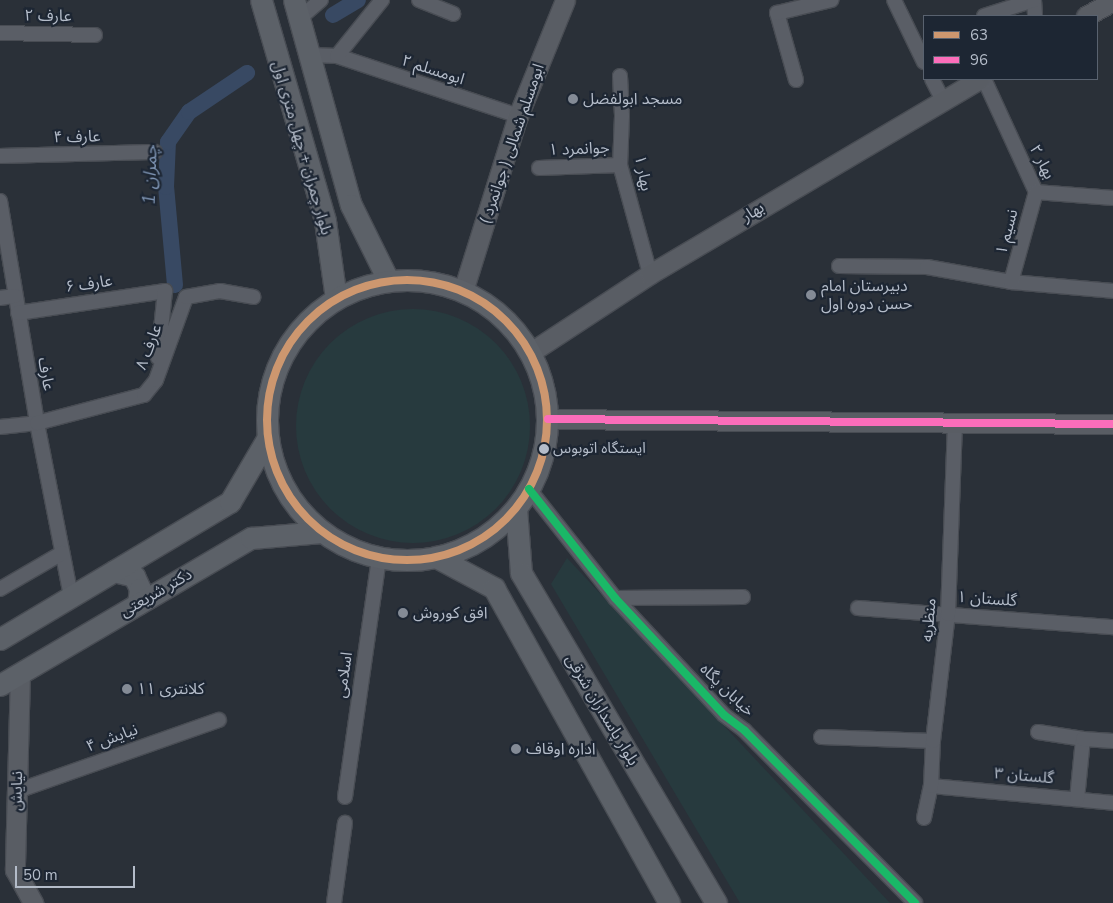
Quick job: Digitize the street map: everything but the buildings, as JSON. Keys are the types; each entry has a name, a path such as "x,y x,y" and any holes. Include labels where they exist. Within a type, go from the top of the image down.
{"main road":[{"name":"بلوار چمران + چهل متری اول","path":"261,0 325,221 336,298"},
{"name":"ابومسلم شمالی ( جوانمرد )","path":"463,290 518,116 565,0"},
{"path":"1088,15 1113,1"},
{"name":"بلوار چمران + چهل متری اول","path":"297,9 351,205 388,280"},
{"name":"بهار","path":"531,352 650,274 942,99 978,80"},
{"path":"388,280 426,280 463,290 502,316 531,352 544,384 548,419 544,451 530,489 516,508 494,530 466,547 436,557 408,560 379,558 349,548 322,532 296,507 277,475 267,439 267,398 279,358 303,324 336,298 361,286 388,280"},
{"path":"548,419 1113,424"},
{"path":"0,639 230,502 267,439"},
{"name":"بلوار پاسداران شرقی","path":"516,508 521,573 717,903"},
{"name":"دکتر شریعتی","path":"0,685 251,538 322,532"},
{"name":"بلوار پاسداران شرقی","path":"436,557 494,588 667,902"},
{"path":"114,571 134,576 140,589 138,604"},
{"name":"نیایش","path":"20,673 14,870 33,903"}],"street":[{"path":"297,9 321,0"},
{"path":"338,56 382,0"},
{"path":"418,0 453,14"},
{"path":"796,80 776,13 832,0"},
{"path":"894,0 923,60"},
{"path":"987,15 1034,0 1035,15"},
{"name":"عارف ۲","path":"0,33 95,35"},
{"name":"ابومسلم ۲","path":"311,55 338,56 518,116"},
{"name":"بهار ۱","path":"620,76 620,165 650,274"},
{"path":"932,80 942,99"},
{"name":"بهار ۲","path":"984,80 1036,192 1112,196"},
{"name":"عارف ۴","path":"0,156 155,152"},
{"name":"جوانمرد ۱","path":"539,168 620,165"},
{"name":"نسیم ۱","path":"1011,282 1036,192"},
{"name":"عارف","path":"0,201 37,423 71,597"},
{"path":"839,266 926,267 1011,282 1113,291"},
{"name":"عارف ۸","path":"0,427 37,423 144,395 156,380 186,297 220,290 252,297"},
{"name":"عارف ۶","path":"18,313 165,291 156,380"},
{"path":"0,298 15,296"},
{"name":"منظریه","path":"924,818 931,786 948,614 956,423"},
{"name":"خیابان پگاه","path":"530,489 615,598 724,715 745,732 915,903"},
{"path":"0,589 62,553"},
{"name":"اسلامی","path":"345,797 379,558"},
{"path":"615,598 743,597"},
{"name":"گلستان ۱","path":"858,608 1113,627"},
{"name":"نیایش ۴","path":"17,791 219,720"},
{"path":"1038,732 1083,740 1113,741"},
{"path":"821,737 934,741"},
{"path":"1077,799 1083,740"},
{"name":"گلستان ۳","path":"931,786 1113,803"},
{"path":"334,903 345,823"}],"green space":[{"path":"402,309 424,309 458,318 478,329 496,343 510,361 521,381 528,403 530,426 528,449 521,471 510,491 496,509 468,529 447,538 424,543 402,543 379,538 358,529 339,517 322,500 310,481 301,460 296,437 296,415 301,392 310,371 322,352 339,335 358,323 379,314"},
{"path":"567,558 890,903 740,903 551,584"}],"waterway":[{"path":"333,15 358,0"},
{"name":"چمران 1","path":"175,285 166,187 168,142 189,112 247,73"}],"transit line":[{"name":"63","path":"421,280 461,290 473,296 496,312 515,331 524,342 537,366 545,393 547,420 545,447 537,474 524,498 506,519 485,537 461,550 421,560 393,560 353,550 329,537 308,519 290,498 277,474 269,447 267,406 277,366 290,342 308,321 329,303 353,290 380,282 421,280"},
{"name":"96","path":"548,419 1113,424"},
{"path":"529,489 615,598 724,715 745,731 915,903"}],"place":[{"name":"مسجد ابولفضل","path":"573,99"},
{"name":"دبیرستان امام حسن دوره اول","path":"811,295"},
{"name":"ایستگاه اتوبوس","path":"544,449"},
{"name":"افق کوروش","path":"403,613"},
{"name":"کلانتری ۱۱","path":"127,689"},
{"name":"اداره اوقاف","path":"516,749"}]}
